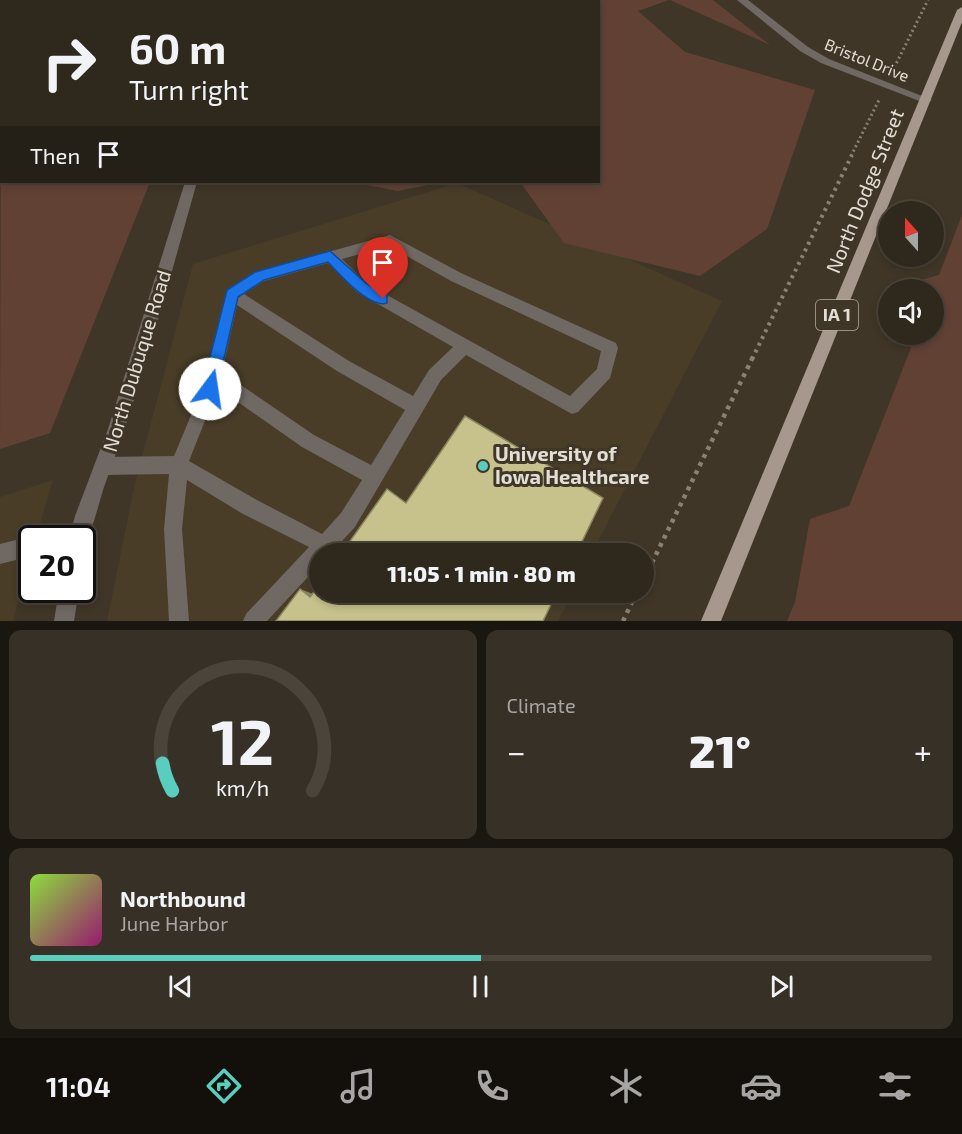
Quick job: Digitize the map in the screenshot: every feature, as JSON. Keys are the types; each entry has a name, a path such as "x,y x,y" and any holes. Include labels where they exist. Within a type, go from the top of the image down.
{"main road":[{"name":"North Dodge Street","path":"711,621 962,10"}],"street":[{"name":"Bristol Drive","path":"742,0 804,49 825,61 926,100"},
{"name":"North Dubuque Road","path":"82,525 117,429 191,183"},
{"path":"180,621 173,529 179,465 213,375 232,294 260,276 330,256 390,240 456,277 610,348 603,373 572,406 362,288 330,256"},
{"path":"232,294 343,366 416,407"},
{"path":"326,543 348,520 435,375 465,346"},
{"path":"213,375 308,441 374,477"},
{"path":"103,466 179,465 250,507 320,543"},
{"path":"0,554 18,550"},
{"path":"253,621 309,561"},
{"path":"64,621 67,603"}],"path":[{"path":"654,559 928,0"},
{"path":"623,621 632,603"}],"shaded area":[{"path":"600,0 669,0 638,11 685,52 815,90 767,229 700,276 564,243 521,183 600,183"},
{"path":"670,0 713,0 770,45"},
{"path":"1,183 150,183 50,433 0,449"},
{"path":"356,183 438,183 398,191"},
{"path":"457,183 722,301 597,543 309,543 309,603 567,603 558,621 107,621 135,483 193,264"},
{"path":"962,215 962,621 787,621 795,602 810,519 849,506 912,345 944,345 944,279 925,279 939,275 944,267"},
{"path":"53,480 40,525 18,525 18,603 13,621 0,621 0,497"}],"building":[{"name":"University of Iowa Healthcare","path":"465,416 603,498 581,543 349,543 387,489 406,503"},
{"path":"300,589 309,596 309,603 552,603 543,621 276,621"}],"place":[{"name":"University of Iowa Healthcare","path":"483,466"}],"route":[{"path":"210,389 232,294 260,276 330,256 362,288 383,299"}]}
